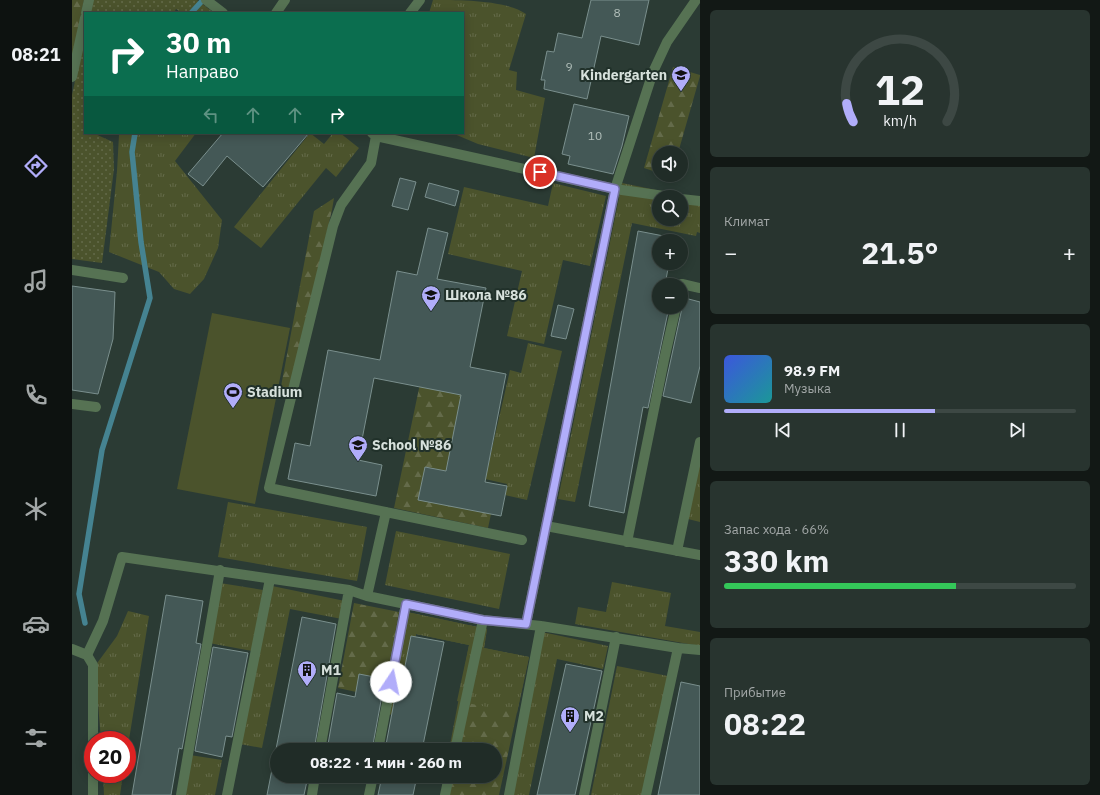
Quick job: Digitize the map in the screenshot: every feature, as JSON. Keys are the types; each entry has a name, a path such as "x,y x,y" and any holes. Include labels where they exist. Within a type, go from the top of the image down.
{"street":[{"path":"86,12 89,0"},
{"path":"277,12 286,0"},
{"path":"411,12 420,0"},
{"path":"526,624 615,189 653,72 667,42 696,0"},
{"path":"208,1 222,12"},
{"path":"72,77 84,23"},
{"path":"522,540 269,488 333,226 341,205 371,163 374,135 615,189 652,194"},
{"path":"688,199 700,201"},
{"path":"72,270 122,278"},
{"path":"688,285 700,288"},
{"path":"627,542 674,314"},
{"path":"72,404 96,407"},
{"path":"677,550 700,442"},
{"path":"367,596 386,512"},
{"path":"546,526 700,555"},
{"path":"87,655 103,621 122,557 350,590 367,596 483,620 541,626 678,648 700,650"},
{"path":"180,795 220,570"},
{"path":"227,795 270,579"},
{"path":"321,743 350,590"},
{"path":"379,743 406,604"},
{"path":"457,743 483,620"},
{"path":"509,795 541,626"},
{"path":"584,795 616,637"},
{"path":"646,795 678,648"},
{"path":"72,649 87,655 93,665 93,731"},
{"path":"93,783 93,795"},
{"path":"312,795 314,783"},
{"path":"369,795 371,783"},
{"path":"445,795 448,783"}],"green space":[{"path":"72,0 84,0 72,58"},
{"path":"93,0 197,0 213,12 180,12 176,9 174,12 90,12"},
{"path":"433,0 495,3 517,9 526,14 509,70 517,72 516,90 545,98 534,158 478,144 454,134 464,134 464,12 429,12"},
{"path":"84,40 84,134 95,134 113,142 114,169 102,263 72,259 72,95"},
{"path":"673,67 700,75 680,146 652,146 652,171 644,168"},
{"path":"114,134 195,134 175,161 222,220 218,248 204,279 190,294 174,289 159,272 109,252 119,135"},
{"path":"309,134 324,144 332,134 341,134 359,148 336,177 326,168 261,248 234,227"},
{"path":"553,183 606,196 590,266 563,260 544,344 507,336 522,271 448,254 464,187 548,206"},
{"path":"622,183 656,190 652,190 652,226 688,226 688,197 700,199 700,233 697,232 696,236 632,223 575,502 558,499"},
{"path":"334,198 288,399 279,397 314,211"},
{"name":"Stadium","path":"212,313 290,328 255,504 177,489"},
{"path":"528,343 562,351 527,500 505,495 507,484 485,479 510,370 521,373"},
{"path":"422,374 470,385 447,495 493,505 488,528 394,508"},
{"path":"700,456 700,522 688,519"},
{"path":"228,502 367,527 357,581 218,557"},
{"path":"396,531 510,554 499,609 385,585"},
{"path":"612,582 671,593 665,626 700,632 700,646 575,624 578,607 606,612"},
{"path":"220,583 263,590 252,651 209,643"},
{"path":"272,586 345,601 342,619 290,609 262,748 240,744"},
{"path":"354,603 399,612 384,698 338,688"},
{"path":"128,611 149,616 130,731 100,731 95,666 117,636"},
{"path":"407,612 487,629 484,648 529,657 502,781 502,743 450,743 469,645 416,634 399,717"},
{"path":"407,612 487,629 484,648 529,657 517,713 457,701 469,645 416,634 399,717 385,713"},
{"path":"542,632 608,646 603,669 557,659 529,795 508,795"},
{"path":"617,666 673,677 650,795 591,795"},
{"path":"190,755 222,760 215,795 183,795"},
{"path":"103,783 122,783 120,795 104,795"},
{"path":"443,783 502,783 499,795 441,795"}],"building":[{"path":"591,0 649,0 639,45 601,36 587,99 544,89 545,80 541,80 547,51 554,52 558,33 582,38"},
{"path":"574,104 629,116 622,146 613,174 568,164 570,156 562,154"},
{"path":"222,134 308,134 263,187 227,156 203,186 188,174"},
{"path":"400,178 416,182 408,210 392,206"},
{"path":"429,183 459,191 455,206 425,197"},
{"path":"428,228 448,233 437,279 486,288 470,367 506,374 485,482 507,486 501,516 418,500 425,467 446,471 461,395 374,378 358,460 382,465 376,496 288,479 295,443 310,446 328,350 380,360 397,271 417,275"},
{"path":"638,231 653,234 652,234 652,270 668,270 666,278 652,278 652,314 668,314 648,408 643,407 624,513 589,506"},
{"path":"72,286 115,292 113,339 98,394 72,390"},
{"path":"688,299 700,302 700,366 691,403 663,396 681,314 688,314"},
{"path":"558,305 574,309 566,339 551,336"},
{"path":"166,595 203,601 196,643 201,644 182,749 179,748 171,795 132,795 134,783 136,783 136,771"},
{"name":"М1","path":"302,617 336,624 315,743 277,743"},
{"path":"411,636 444,642 423,743 386,743 398,681 402,681"},
{"path":"213,647 248,653 232,737 226,736 222,757 195,751"},
{"name":"М2","path":"566,664 602,671 575,795 537,795"},
{"path":"359,674 385,679 373,743 328,743 337,693 355,697"},
{"path":"681,682 700,686 700,795 658,795"},
{"name":"М1","path":"270,780 270,783 307,783 304,795 267,795"},
{"path":"381,783 416,783 413,795 378,795"}],"waterway":[{"path":"192,12 203,0"},
{"path":"85,623 79,594 102,450 150,298 141,242 132,152 135,134"}],"place":[{"name":"Kindergarten","path":"681,92"},
{"name":"Школа №86","path":"431,312"},
{"name":"Stadium","path":"233,409"},
{"name":"School №86","path":"358,462"},
{"name":"М1","path":"307,687"},
{"name":"М2","path":"570,733"}],"route":[{"path":"391,682 406,604 483,620 526,624 615,189 540,172"}]}
